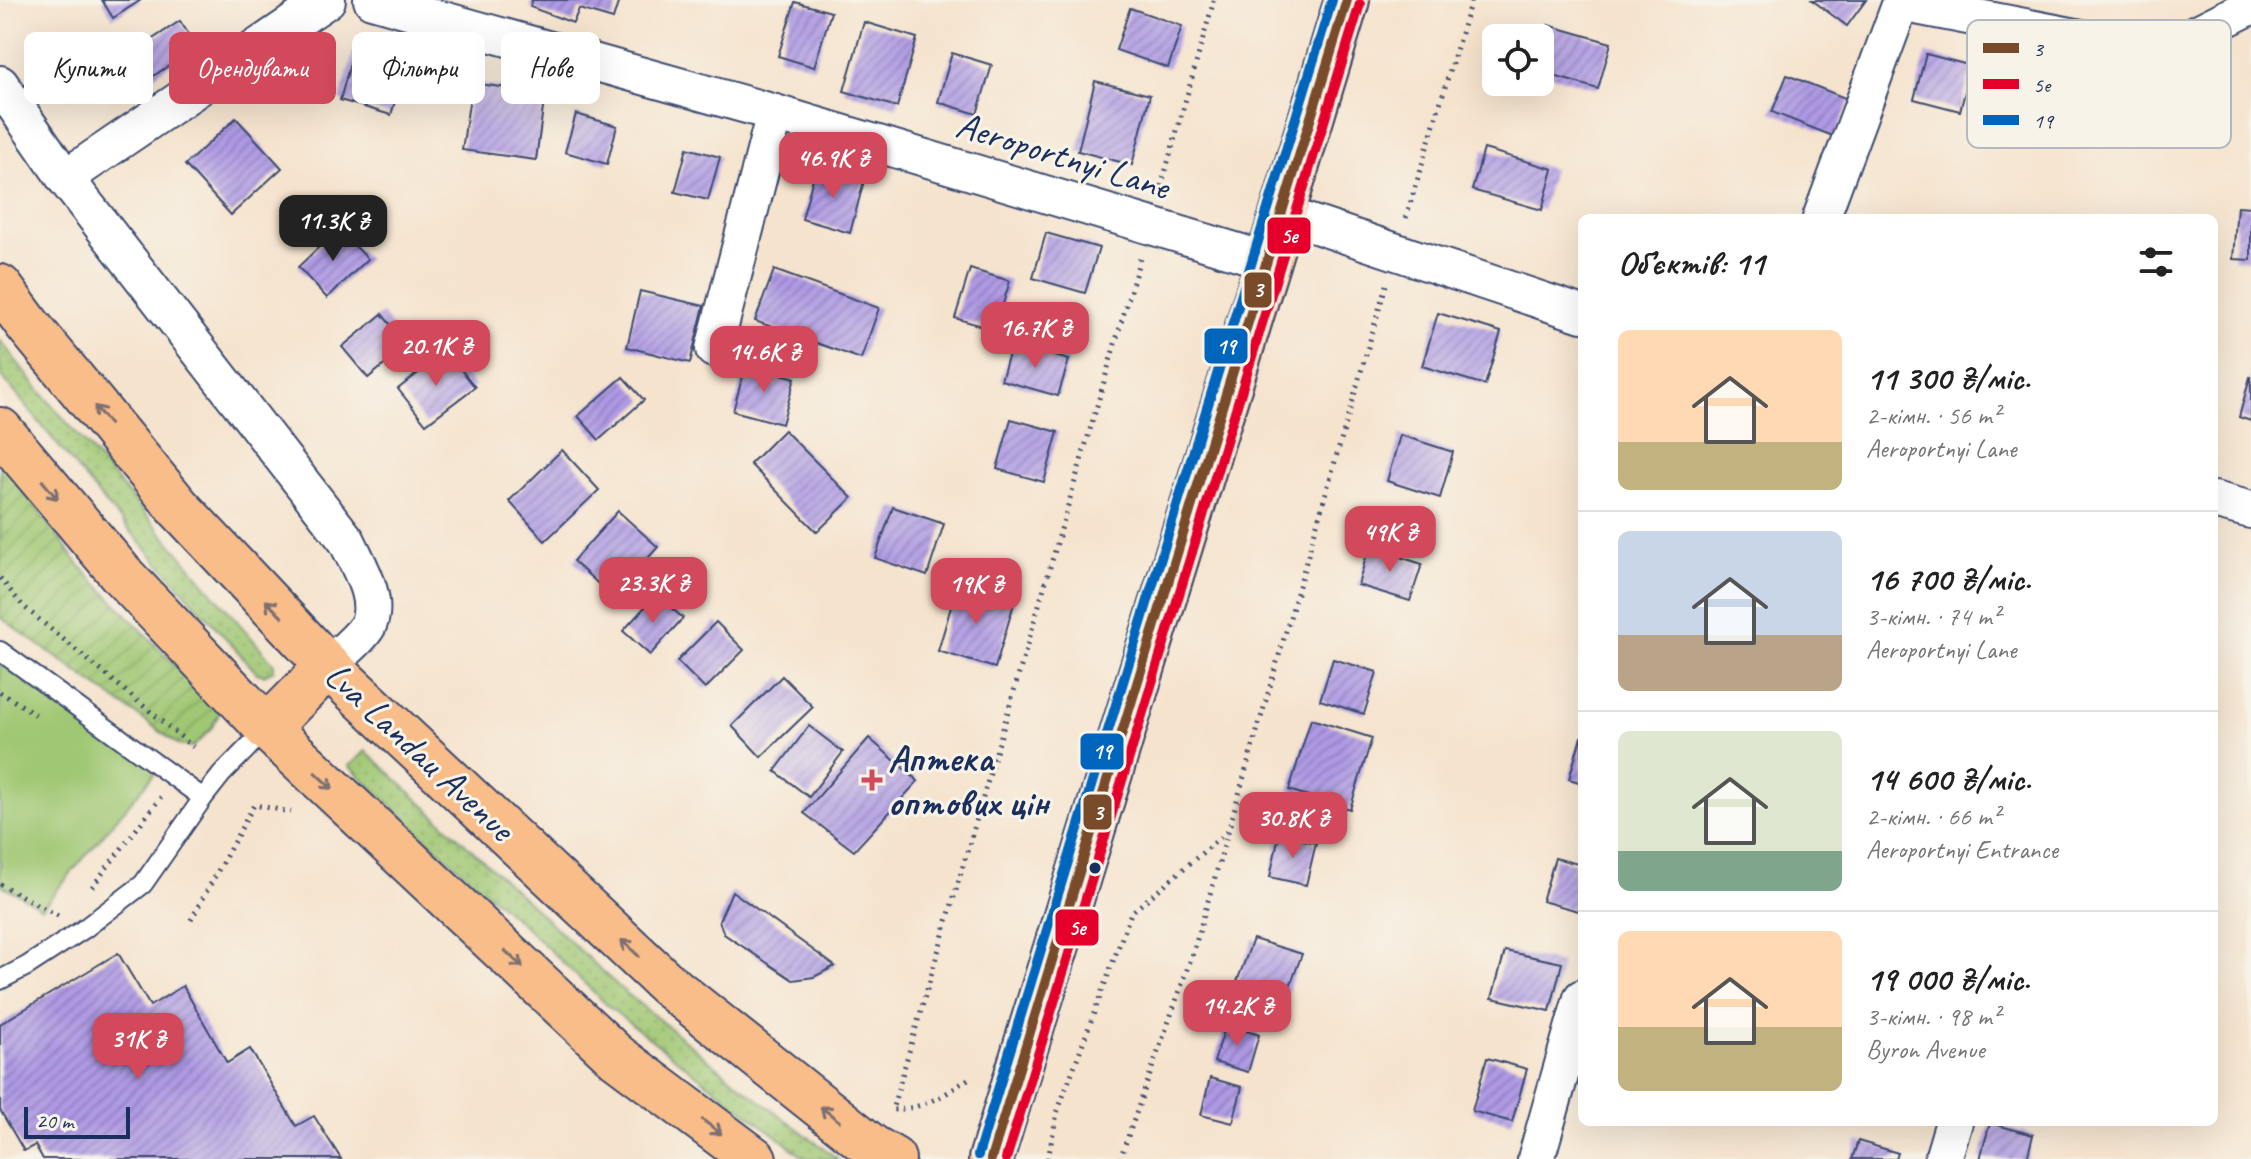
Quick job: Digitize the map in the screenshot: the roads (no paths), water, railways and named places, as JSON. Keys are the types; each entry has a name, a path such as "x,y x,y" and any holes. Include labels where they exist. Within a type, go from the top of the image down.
{"main road":[{"path":"991,1159 1347,0"},
{"name":"Lva Landau Avenue","path":"0,287 178,507 328,666 667,984 872,1147 893,1159"},
{"path":"0,430 123,576 267,728 616,1056 754,1159"},
{"path":"267,728 328,666"}],"street":[{"path":"65,178 327,0"},
{"name":"Aeroportnyi Lane","path":"372,0 775,113 1268,261"},
{"path":"1822,214 1902,1 1996,20"},
{"path":"2223,20 2251,6"},
{"path":"0,84 65,178 347,541 364,578 372,611 368,626 328,666"},
{"path":"714,349 775,113"},
{"path":"1283,214 1578,313"},
{"path":"2218,501 2251,510"},
{"path":"1536,1159 1578,1012"},
{"path":"1943,1159 1953,1126"}],"lane":[{"path":"0,651 203,798"},
{"path":"0,980 84,929 143,884 222,774 267,728"}],"place":[{"name":"Аптека оптових цін","path":"872,780"}]}
